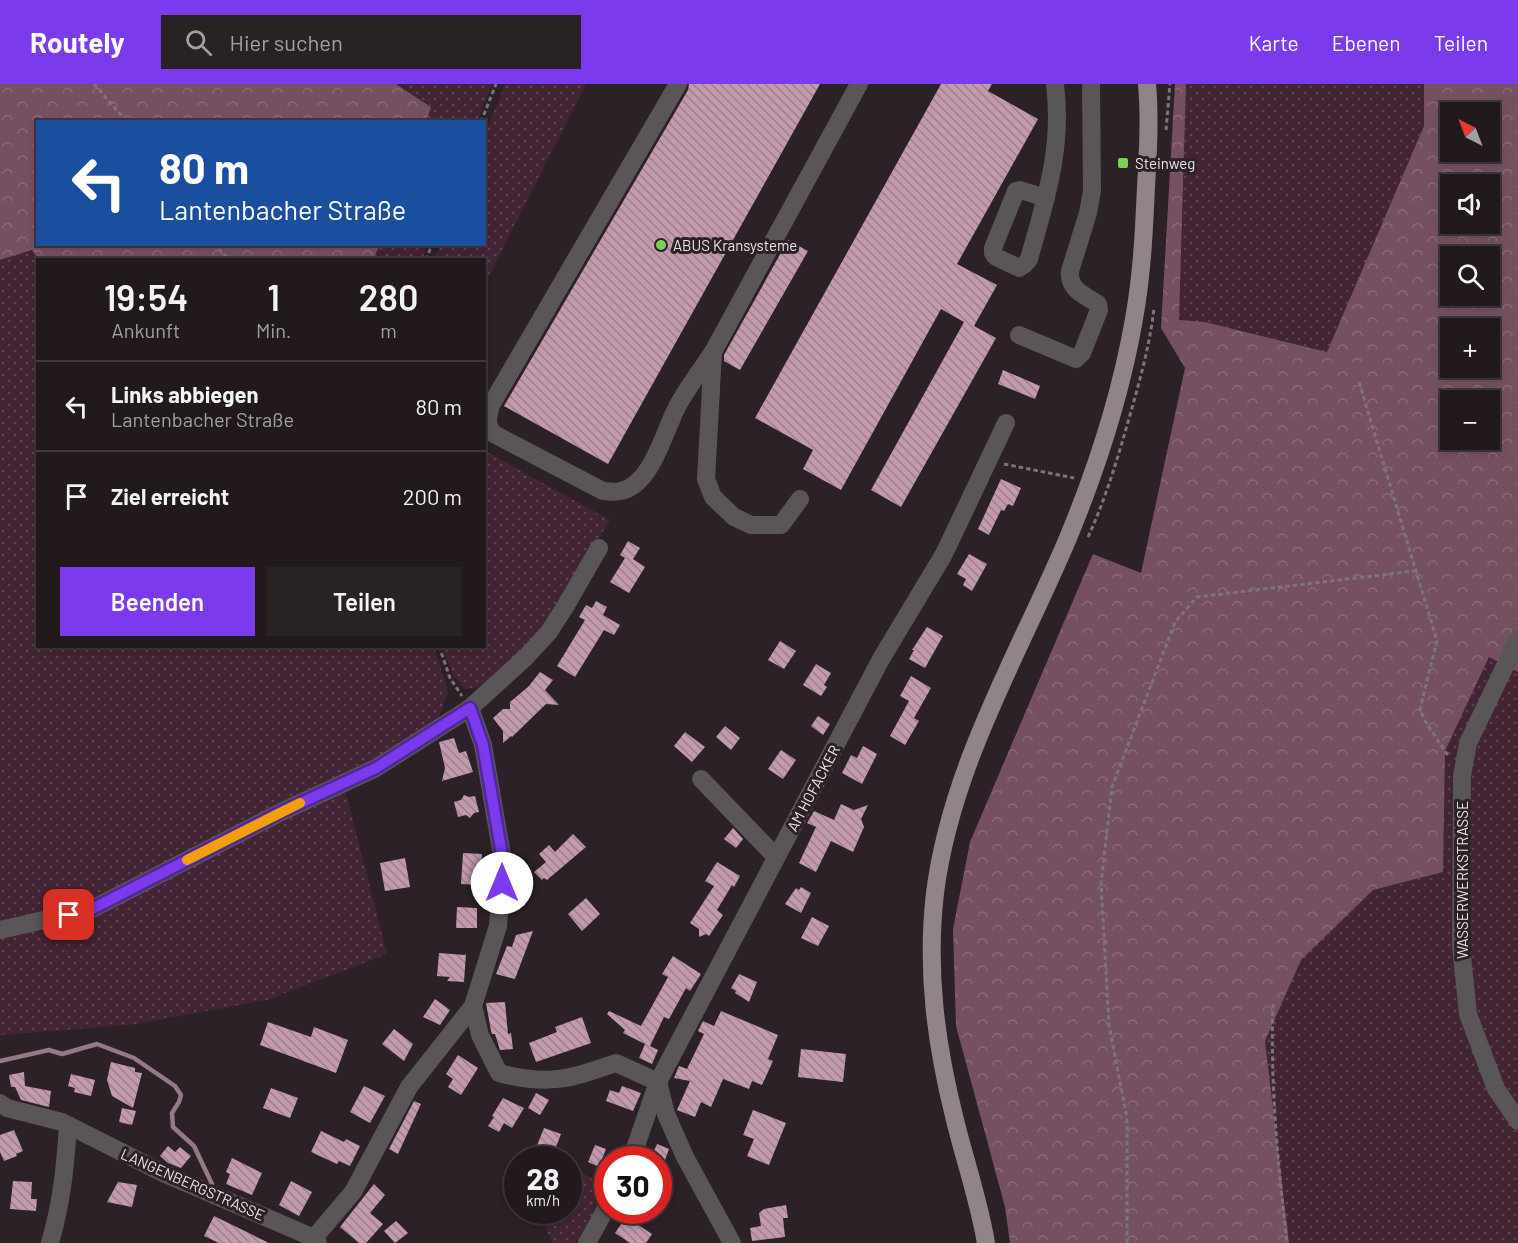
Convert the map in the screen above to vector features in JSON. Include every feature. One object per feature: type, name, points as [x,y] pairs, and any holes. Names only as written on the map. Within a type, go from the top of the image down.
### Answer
[{"type":"main road","points":[[986,1243],[983,1222],[955,1121],[937,1037],[932,974],[935,893],[949,825],[975,745],[1067,539],[1090,481],[1118,394],[1134,318],[1143,240],[1147,158],[1147,84]]},
{"type":"street","points":[[678,84],[491,405],[487,420],[488,427],[494,434],[603,490],[619,492],[628,489],[652,464],[677,407],[713,352],[858,84]]},
{"type":"street","points":[[1046,198],[1052,179],[1055,153],[1057,103],[1055,84]]},
{"type":"street","points":[[1019,335],[1076,359],[1082,354],[1099,310],[1098,304],[1072,287],[1069,280],[1088,213],[1092,190],[1091,84]]},
{"type":"street","points":[[713,352],[706,479],[713,497],[734,517],[750,525],[781,525],[800,499]]},
{"type":"street","name":"AM HOFACKER","points":[[636,1146],[658,1082],[714,980],[881,659],[944,554],[1006,423]]},
{"type":"street","points":[[0,930],[92,909],[279,813],[376,768],[470,708],[526,657],[549,632],[599,548]]},
{"type":"street","name":"WASSERWERKSTRASSE","points":[[1518,639],[1468,743],[1461,776],[1461,946],[1468,1014],[1496,1089],[1518,1121]]},
{"type":"street","points":[[316,1241],[353,1192],[409,1087],[473,1006],[498,926],[503,861],[483,745],[470,708]]},
{"type":"street","points":[[701,779],[776,857]]},
{"type":"street","points":[[473,1006],[480,1035],[499,1073],[526,1080],[559,1080],[616,1062],[658,1082],[666,1114],[680,1146],[732,1243]]},
{"type":"street","name":"LANGENBERGSTRASSE","points":[[0,1103],[68,1125],[163,1173],[316,1241]]},
{"type":"street","points":[[50,1243],[60,1206],[65,1174],[68,1125]]},
{"type":"street","points":[[587,1243],[597,1224]]},
{"type":"path","points":[[94,84],[125,120]]},
{"type":"path","points":[[482,120],[496,84]]},
{"type":"path","points":[[1166,138],[1170,84]]},
{"type":"path","points":[[215,246],[228,258]]},
{"type":"path","points":[[1086,540],[1100,510],[1125,434],[1152,327],[1154,304]]},
{"type":"path","points":[[1359,382],[1437,641],[1420,708],[1425,721],[1461,776]]},
{"type":"path","points":[[988,461],[1090,481]]},
{"type":"path","points":[[1127,1243],[1126,1118],[1109,1025],[1101,884],[1112,787],[1175,622],[1197,597],[1415,571]]},
{"type":"path","points":[[440,648],[450,678],[470,708]]},
{"type":"path","points":[[1273,1004],[1271,1056],[1274,1113],[1287,1243]]},
{"type":"shaded area","points":[[397,84],[492,84],[478,120],[426,120],[431,106]]},
{"type":"shaded area","points":[[505,84],[586,84],[486,282],[486,258],[434,258],[440,246],[486,246],[486,132]]},
{"type":"shaded area","points":[[1186,84],[1424,84],[1424,126],[1328,352],[1205,322],[1179,320]]},
{"type":"shaded area","points":[[379,246],[428,246],[422,258],[373,258]]},
{"type":"shaded area","points":[[32,250],[38,258],[36,258],[36,648],[434,648],[448,692],[437,721],[374,763],[92,902],[0,926],[0,260]]},
{"type":"shaded area","points":[[486,452],[610,520],[547,621],[522,655],[479,687],[465,689],[454,676],[441,648],[486,648]]},
{"type":"shaded area","points":[[1489,657],[1518,672],[1518,1243],[1289,1243],[1265,1041],[1301,960],[1373,890],[1443,872],[1445,751]]},
{"type":"shaded area","points":[[345,789],[387,954],[267,1000],[129,1025],[0,1035],[0,937],[93,914]]},
{"type":"shaded area","points":[[582,1173],[594,1180],[594,1213],[576,1243],[552,1243],[544,1224],[582,1224]]},
{"type":"green space","points":[[0,84],[396,84],[431,107],[427,120],[36,120],[36,246],[380,246],[374,258],[38,258],[32,250],[0,260]]},
{"type":"green space","points":[[1175,84],[1186,84],[1179,320],[1205,322],[1327,352],[1424,126],[1424,84],[1518,84],[1518,672],[1489,657],[1445,751],[1443,872],[1373,890],[1301,960],[1265,1041],[1289,1243],[1010,1243],[1005,1207],[956,1026],[953,929],[970,842],[1093,554],[1141,573],[1185,368],[1161,328]]},
{"type":"building","name":"ABUS Kransysteme","points":[[689,84],[820,84],[608,464],[504,406],[688,90]]},
{"type":"building","points":[[941,84],[992,84],[988,91],[1038,119],[957,264],[997,285],[974,326],[996,338],[901,507],[871,490],[964,322],[941,309],[841,490],[803,469],[813,450],[755,418]]},
{"type":"building","points":[[788,240],[808,251],[740,370],[724,361],[724,355]]},
{"type":"building","points":[[1003,370],[1040,386],[1035,399],[998,384]]},
{"type":"building","points":[[1001,479],[1021,488],[1013,506],[1008,504],[1004,511],[1001,510],[989,535],[978,529]]},
{"type":"building","points":[[628,541],[640,548],[633,559],[645,567],[629,593],[610,582],[625,558],[620,555]]},
{"type":"building","points":[[969,554],[987,564],[972,591],[963,585],[966,579],[957,574]]},
{"type":"building","points":[[596,601],[607,607],[603,615],[620,625],[614,635],[604,630],[575,677],[557,666],[585,620],[579,617],[586,605],[592,608]]},
{"type":"building","points":[[927,627],[943,636],[925,668],[909,659]]},
{"type":"building","points":[[780,641],[796,651],[784,669],[768,660]]},
{"type":"building","points":[[816,664],[831,673],[824,685],[827,687],[821,696],[803,685]]},
{"type":"building","points":[[540,672],[553,680],[545,690],[559,705],[546,704],[503,743],[503,731],[493,718],[503,709],[510,709],[510,702],[528,687]]},
{"type":"building","points":[[911,676],[931,688],[914,718],[919,721],[905,745],[890,736],[909,701],[900,696]]},
{"type":"building","points":[[818,716],[830,724],[823,735],[811,726]]},
{"type":"building","points":[[725,726],[740,738],[731,750],[716,737]]},
{"type":"building","points":[[685,732],[705,747],[692,762],[674,746]]},
{"type":"building","points":[[454,738],[459,753],[466,751],[473,772],[442,781],[445,768],[439,742]]},
{"type":"building","points":[[863,746],[877,754],[862,784],[842,773],[851,755],[857,758]]},
{"type":"building","points":[[781,750],[796,760],[783,779],[768,769]]},
{"type":"building","points":[[464,795],[475,796],[479,812],[474,813],[470,818],[466,815],[458,817],[454,802],[461,800]]},
{"type":"building","points":[[841,804],[854,810],[868,805],[861,819],[864,827],[853,852],[831,841],[816,872],[799,863],[816,827],[807,823],[814,811],[834,820]]},
{"type":"building","points":[[733,828],[743,839],[736,848],[724,839]]},
{"type":"building","points":[[573,834],[586,847],[547,880],[544,878],[542,880],[534,872],[546,862],[539,854],[549,845],[555,852]]},
{"type":"building","points":[[463,853],[482,854],[480,885],[461,884]]},
{"type":"building","points":[[405,858],[410,887],[385,891],[380,863]]},
{"type":"building","points":[[717,862],[740,876],[717,910],[723,915],[709,936],[706,934],[699,937],[699,929],[690,923],[714,886],[705,881]]},
{"type":"building","points":[[801,887],[811,893],[801,913],[785,904],[796,888],[799,890]]},
{"type":"building","points":[[586,898],[600,914],[582,931],[568,914]]},
{"type":"building","points":[[457,907],[477,908],[477,928],[456,928]]},
{"type":"building","points":[[812,917],[829,926],[818,946],[801,938]]},
{"type":"building","points":[[533,931],[515,979],[496,974],[507,946],[512,947],[516,935]]},
{"type":"building","points":[[439,953],[465,955],[466,953],[464,982],[447,981],[450,977],[437,976]]},
{"type":"building","points":[[673,956],[701,974],[690,991],[686,988],[669,1019],[664,1017],[650,1046],[658,1050],[652,1064],[639,1058],[645,1044],[623,1033],[625,1030],[607,1014],[609,1011],[641,1026],[668,977],[662,974]]},
{"type":"building","points":[[739,974],[757,982],[749,1002],[731,988]]},
{"type":"building","points":[[435,999],[450,1010],[440,1025],[423,1017]]},
{"type":"building","points":[[505,1002],[508,1034],[511,1033],[513,1049],[500,1050],[495,1034],[491,1031],[486,1003]]},
{"type":"building","points":[[721,1011],[778,1035],[768,1059],[773,1061],[762,1085],[752,1081],[749,1089],[723,1079],[711,1107],[701,1102],[695,1117],[677,1110],[690,1081],[674,1078],[679,1066],[687,1069],[704,1034],[698,1031],[703,1021],[714,1026]]},
{"type":"building","points":[[582,1017],[591,1043],[536,1062],[529,1043],[557,1032],[555,1027]]},
{"type":"building","points":[[268,1022],[311,1037],[314,1027],[348,1040],[336,1073],[260,1045]]},
{"type":"building","points":[[394,1029],[413,1044],[404,1061],[382,1044]]},
{"type":"building","points":[[801,1049],[846,1054],[843,1082],[798,1077]]},
{"type":"building","points":[[458,1055],[478,1068],[461,1095],[448,1087],[453,1079],[446,1074]]},
{"type":"building","points":[[111,1062],[135,1068],[135,1072],[142,1073],[133,1108],[112,1096],[107,1080]]},
{"type":"building","points":[[24,1072],[25,1086],[51,1091],[49,1107],[21,1100],[15,1087],[11,1087],[9,1075]]},
{"type":"building","points":[[71,1074],[95,1080],[91,1096],[74,1092],[75,1088],[68,1086]]},
{"type":"building","points":[[364,1086],[385,1096],[370,1123],[350,1112]]},
{"type":"building","points":[[622,1086],[641,1093],[633,1111],[606,1101],[610,1090],[619,1093]]},
{"type":"building","points":[[271,1088],[298,1098],[290,1118],[263,1108]]},
{"type":"building","points":[[536,1093],[549,1100],[540,1115],[528,1108]]},
{"type":"building","points":[[503,1098],[524,1108],[512,1128],[504,1123],[499,1132],[488,1126]]},
{"type":"building","points":[[414,1101],[421,1104],[398,1154],[389,1149]]},
{"type":"building","points":[[122,1108],[136,1111],[132,1125],[119,1122]]},
{"type":"building","points":[[753,1110],[786,1123],[769,1165],[747,1156],[754,1139],[743,1135]]},
{"type":"building","points":[[544,1128],[561,1134],[556,1146],[537,1146]]},
{"type":"building","points":[[14,1130],[23,1151],[4,1161],[0,1152],[0,1135]]},
{"type":"building","points":[[321,1131],[344,1142],[346,1139],[360,1146],[350,1166],[339,1161],[337,1164],[311,1152]]},
{"type":"building","points":[[168,1146],[175,1152],[180,1147],[191,1156],[181,1168],[168,1163],[160,1156]]},
{"type":"building","points":[[594,1147],[594,1165],[588,1162]]},
{"type":"building","points":[[232,1158],[262,1173],[252,1195],[226,1184],[230,1174],[226,1172]]},
{"type":"building","points":[[13,1181],[32,1182],[31,1199],[37,1199],[36,1211],[10,1209]]},
{"type":"building","points":[[291,1181],[312,1192],[299,1216],[279,1205]]},
{"type":"building","points":[[118,1182],[137,1185],[132,1207],[107,1202]]},
{"type":"building","points":[[374,1184],[385,1195],[370,1213],[383,1224],[366,1243],[359,1243],[340,1227]]},
{"type":"building","points":[[786,1205],[788,1218],[783,1218],[785,1237],[752,1241],[750,1228],[761,1226],[759,1213],[764,1209]]},
{"type":"building","points":[[214,1216],[269,1243],[219,1243],[204,1236]]},
{"type":"building","points":[[396,1221],[408,1233],[395,1243],[384,1231]]},
{"type":"building","points":[[621,1224],[637,1224],[652,1234],[646,1243],[630,1243],[615,1233]]},
{"type":"waterway","points":[[0,1061],[49,1050],[62,1054],[97,1044],[134,1058],[175,1086],[181,1095],[172,1113],[173,1127],[194,1146],[212,1184]]},
{"type":"slow traffic","points":[[187,860],[300,803]]},
{"type":"place","name":"Steinweg","points":[[1123,163]]},
{"type":"place","name":"ABUS Kransysteme","points":[[661,245]]},
{"type":"route","points":[[69,915],[92,909],[279,813],[376,768],[470,708],[483,745],[503,861],[502,883]]}]
